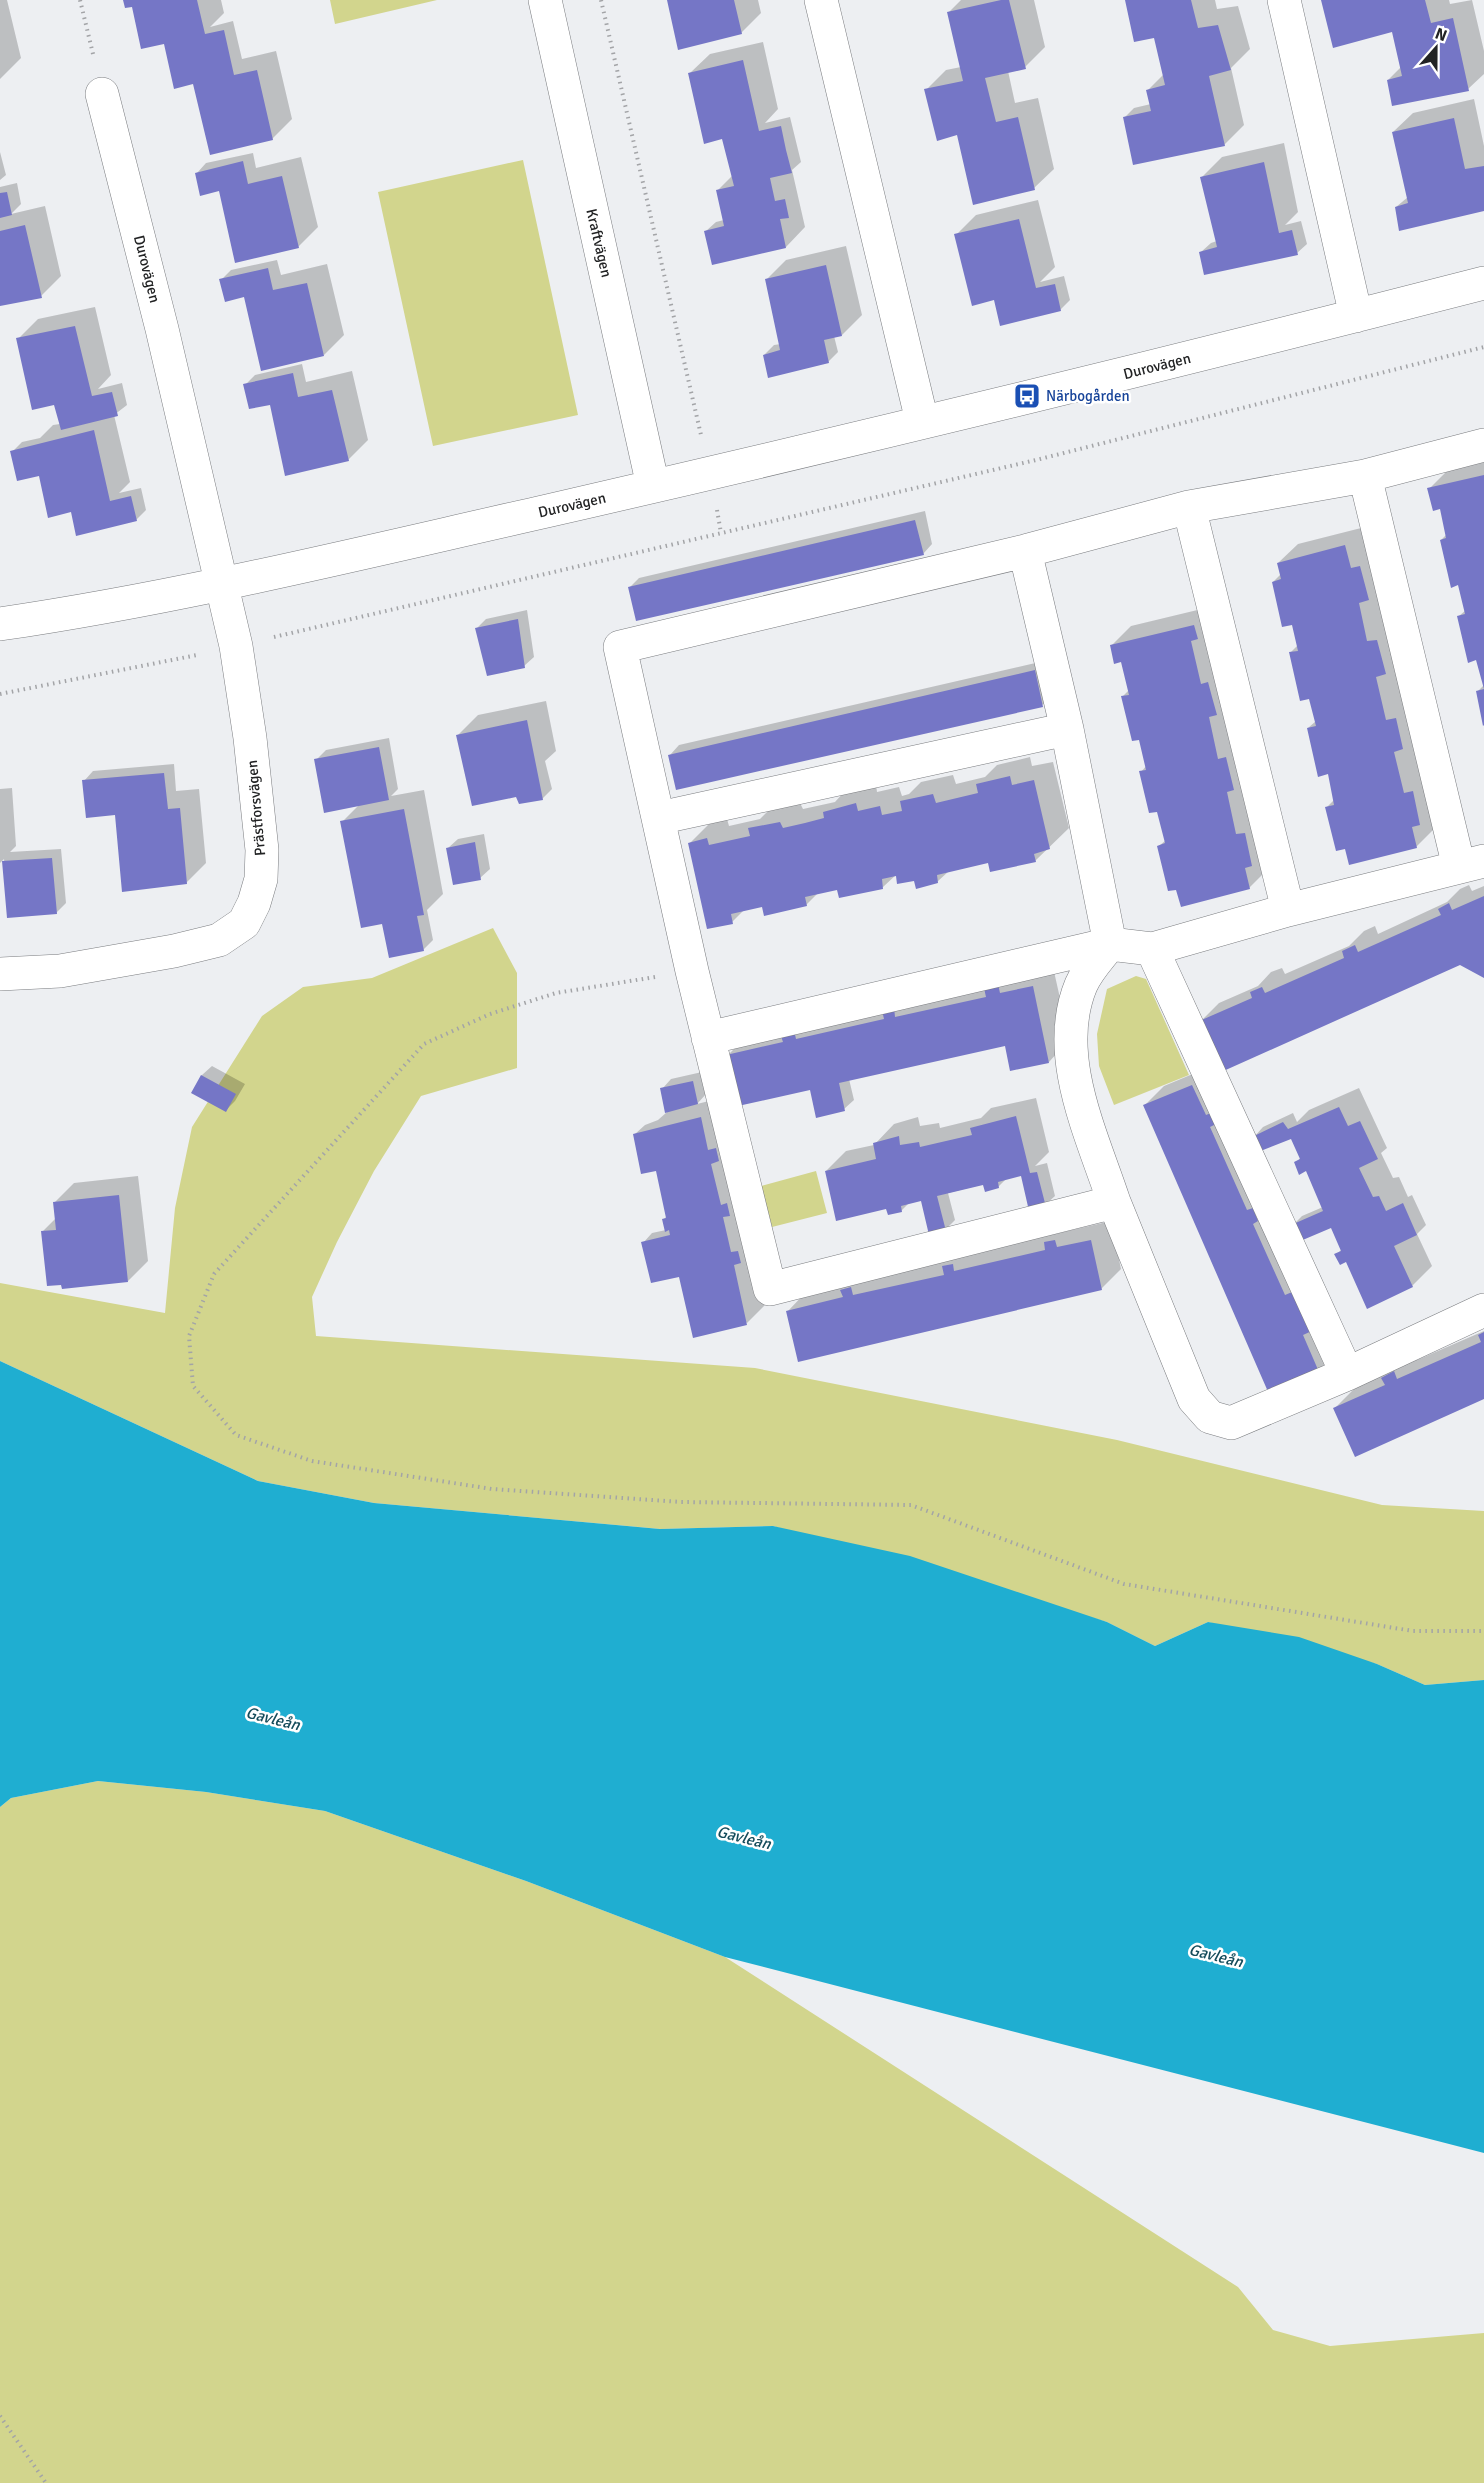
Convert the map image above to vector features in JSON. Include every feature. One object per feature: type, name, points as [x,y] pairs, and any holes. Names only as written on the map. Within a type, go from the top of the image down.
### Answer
[{"type":"street","name":"Kraftvägen","points":[[545,0],[653,486]]},
{"type":"street","points":[[821,0],[922,421]]},
{"type":"street","points":[[1284,0],[1356,316]]},
{"type":"street","name":"Durovägen","points":[[102,94],[162,329],[221,584]]},
{"type":"street","name":"Durovägen","points":[[0,624],[83,612],[221,584],[709,474],[922,421],[1153,368],[1484,283]]},
{"type":"street","points":[[1114,1202],[770,1288],[692,971],[620,647],[1024,551],[1189,507],[1365,476],[1484,445]]},
{"type":"street","points":[[708,1038],[1110,944],[1152,949],[1288,910],[1472,864],[1365,476]]},
{"type":"street","points":[[1189,507],[1288,910]]},
{"type":"street","points":[[1024,551],[1067,729],[1110,944],[1091,968],[1081,986],[1071,1023],[1071,1060],[1084,1110],[1114,1202],[1194,1399],[1210,1417],[1231,1423],[1347,1374],[1484,1310]]},
{"type":"street","name":"Prästforsvägen","points":[[0,974],[60,971],[174,951],[219,940],[244,923],[254,903],[261,879],[262,850],[250,738],[236,646],[221,584]]},
{"type":"street","points":[[659,818],[1067,729]]},
{"type":"street","points":[[1152,949],[1347,1374]]},
{"type":"path","points":[[80,0],[102,94]]},
{"type":"path","points":[[601,0],[722,533]]},
{"type":"path","points":[[0,694],[128,670],[236,646],[1036,460],[1484,347]]},
{"type":"path","points":[[692,971],[556,993],[490,1014],[424,1044],[214,1274],[189,1335],[193,1386],[236,1435],[312,1461],[492,1489],[681,1502],[911,1505],[1124,1584],[1413,1631],[1484,1631]]},
{"type":"path","points":[[0,2416],[46,2483]]},
{"type":"green space","points":[[330,0],[437,0],[335,24]]},
{"type":"green space","points":[[523,160],[578,415],[433,446],[378,192]]},
{"type":"green space","points":[[493,928],[517,973],[517,1068],[421,1096],[374,1171],[337,1242],[312,1297],[316,1336],[755,1368],[1117,1440],[1382,1505],[1484,1511],[1484,1680],[1425,1685],[1377,1664],[1208,1622],[1155,1646],[1107,1622],[773,1526],[660,1529],[374,1503],[258,1481],[0,1361],[0,1283],[165,1313],[175,1208],[192,1127],[262,1016],[303,987],[372,978]]},
{"type":"green space","points":[[1136,976],[1146,979],[1189,1075],[1114,1105],[1099,1066],[1097,1034],[1107,989]]},
{"type":"green space","points":[[816,1171],[827,1213],[772,1227],[761,1186]]},
{"type":"green space","points":[[98,1781],[206,1792],[325,1811],[526,1881],[725,1957],[1238,2287],[1273,2330],[1330,2346],[1484,2333],[1484,2483],[0,2483],[0,1807],[11,1798]]},
{"type":"water","name":"Gavleån","points":[[0,1361],[258,1481],[374,1503],[660,1529],[773,1526],[910,1556],[1107,1622],[1155,1646],[1208,1622],[1299,1637],[1377,1664],[1425,1685],[1484,1680],[1484,2153],[725,1957],[526,1881],[325,1811],[206,1792],[98,1781],[11,1798],[0,1807]]},
{"type":"building","points":[[123,0],[197,0],[205,34],[224,30],[234,75],[257,70],[273,140],[210,155],[193,84],[174,89],[164,44],[141,49],[132,7],[125,8]]},
{"type":"building","points":[[667,0],[734,0],[742,34],[678,50]]},
{"type":"building","points":[[1009,0],[1026,69],[985,78],[996,122],[1018,117],[1035,190],[973,205],[957,135],[937,141],[924,89],[963,81],[947,12]]},
{"type":"building","points":[[1125,0],[1191,0],[1198,28],[1218,25],[1231,70],[1209,76],[1225,146],[1133,165],[1123,117],[1151,111],[1146,90],[1165,85],[1154,38],[1134,42]]},
{"type":"building","points":[[1321,0],[1425,0],[1431,23],[1453,18],[1469,91],[1392,106],[1387,80],[1402,76],[1392,32],[1333,48]]},
{"type":"building","points":[[743,60],[759,131],[781,126],[792,173],[770,178],[775,201],[785,199],[789,218],[780,219],[786,248],[712,265],[704,231],[724,226],[716,190],[734,186],[722,139],[704,144],[688,73]]},
{"type":"building","points":[[1454,118],[1465,169],[1484,166],[1484,211],[1399,231],[1395,207],[1408,203],[1392,132]]},
{"type":"building","points":[[243,161],[248,184],[282,176],[299,248],[235,263],[219,191],[200,196],[195,173]]},
{"type":"building","points":[[1264,162],[1279,233],[1292,230],[1298,255],[1204,275],[1199,252],[1217,247],[1200,177]]},
{"type":"building","points":[[7,192],[12,215],[0,218],[0,193]]},
{"type":"building","points":[[1019,219],[1036,288],[1055,284],[1061,311],[1000,326],[994,300],[972,306],[954,234]]},
{"type":"building","points":[[25,225],[42,298],[0,306],[0,231]]},
{"type":"building","points":[[826,265],[842,336],[824,340],[829,363],[768,378],[763,355],[780,350],[765,279]]},
{"type":"building","points":[[268,268],[273,290],[307,283],[324,356],[261,371],[244,297],[225,302],[219,279]]},
{"type":"building","points":[[75,326],[92,396],[112,392],[118,416],[61,430],[54,405],[32,410],[16,338]]},
{"type":"building","points":[[293,373],[298,397],[332,390],[349,461],[285,476],[270,405],[249,409],[243,384]]},
{"type":"building","points":[[94,430],[110,501],[131,496],[137,521],[76,536],[71,512],[48,518],[39,476],[17,481],[10,451]]},
{"type":"building","points":[[1484,475],[1484,689],[1476,660],[1468,663],[1457,616],[1465,614],[1458,585],[1451,588],[1440,540],[1446,538],[1440,509],[1433,511],[1427,488]]},
{"type":"building","points":[[915,520],[924,555],[636,621],[628,587]]},
{"type":"building","points":[[1345,545],[1351,568],[1360,566],[1369,600],[1359,603],[1367,641],[1377,640],[1386,674],[1376,677],[1386,720],[1396,718],[1403,749],[1394,752],[1404,793],[1413,791],[1420,825],[1412,827],[1417,848],[1349,865],[1345,849],[1336,851],[1325,807],[1334,805],[1328,774],[1318,777],[1307,728],[1316,726],[1309,699],[1300,701],[1289,652],[1298,651],[1292,625],[1282,627],[1272,582],[1281,579],[1277,563]]},
{"type":"building","points":[[518,619],[525,668],[487,676],[475,628]]},
{"type":"building","points":[[1194,625],[1198,639],[1191,641],[1201,684],[1208,682],[1217,715],[1209,717],[1218,759],[1226,757],[1234,790],[1227,792],[1236,834],[1245,833],[1252,866],[1245,868],[1250,889],[1181,907],[1176,890],[1168,891],[1157,846],[1165,843],[1157,812],[1149,813],[1139,771],[1146,770],[1139,740],[1132,741],[1121,696],[1129,695],[1121,662],[1114,664],[1110,645]]},
{"type":"building","points":[[1035,670],[1043,707],[676,790],[668,755]]},
{"type":"building","points":[[1484,689],[1484,725],[1483,726],[1476,691]]},
{"type":"building","points":[[527,720],[543,800],[519,804],[516,797],[472,806],[456,735]]},
{"type":"building","points":[[379,747],[389,800],[324,813],[314,759]]},
{"type":"building","points":[[164,773],[168,809],[180,808],[187,884],[122,892],[115,815],[86,818],[82,780]]},
{"type":"building","points":[[1010,776],[1012,785],[1034,780],[1050,849],[1034,854],[1036,862],[990,872],[988,863],[937,875],[938,883],[916,889],[914,881],[897,884],[896,876],[882,879],[883,889],[839,898],[837,890],[805,897],[807,906],[764,916],[762,907],[731,914],[733,924],[707,929],[688,843],[707,838],[709,845],[750,836],[748,828],[780,822],[783,828],[805,823],[824,818],[823,812],[856,803],[858,811],[880,806],[882,815],[902,811],[900,801],[933,794],[936,803],[978,793],[976,784]]},
{"type":"building","points":[[404,809],[424,915],[417,916],[424,951],[389,958],[382,924],[361,928],[340,821]]},
{"type":"building","points":[[475,842],[481,880],[453,885],[446,848]]},
{"type":"building","points":[[52,858],[57,914],[7,918],[2,861]]},
{"type":"building","points":[[1484,896],[1484,978],[1460,965],[1219,1073],[1197,1022],[1252,998],[1250,992],[1262,987],[1265,993],[1344,958],[1342,951],[1355,945],[1358,952],[1441,915],[1438,909],[1449,903],[1452,910]]},
{"type":"building","points":[[998,984],[1000,993],[1033,986],[1049,1063],[1010,1071],[1005,1046],[839,1083],[845,1111],[816,1118],[810,1090],[738,1106],[726,1055],[783,1042],[780,1033],[794,1030],[796,1039],[884,1019],[882,1010],[894,1007],[895,1017],[986,997],[984,988]]},
{"type":"building","points":[[201,1075],[236,1094],[226,1112],[191,1093]]},
{"type":"building","points":[[693,1081],[698,1104],[665,1113],[660,1088]]},
{"type":"building","points":[[1192,1085],[1206,1115],[1211,1113],[1216,1124],[1210,1127],[1247,1210],[1253,1208],[1258,1221],[1253,1224],[1285,1295],[1297,1290],[1314,1330],[1303,1335],[1319,1372],[1269,1394],[1143,1105]]},
{"type":"building","points":[[1339,1107],[1348,1126],[1360,1121],[1378,1159],[1359,1168],[1373,1197],[1379,1196],[1386,1211],[1403,1203],[1417,1235],[1394,1246],[1413,1287],[1367,1309],[1346,1262],[1340,1265],[1334,1254],[1341,1251],[1331,1228],[1298,1242],[1291,1225],[1323,1211],[1306,1171],[1299,1175],[1294,1162],[1300,1159],[1291,1139],[1258,1152],[1252,1137],[1283,1122],[1288,1129]]},
{"type":"building","points":[[1016,1116],[1030,1173],[1037,1172],[1046,1207],[1029,1211],[1021,1176],[998,1182],[999,1188],[985,1192],[983,1185],[937,1196],[946,1231],[929,1235],[921,1201],[901,1206],[902,1212],[888,1215],[886,1209],[836,1221],[825,1171],[876,1159],[873,1143],[899,1136],[900,1145],[919,1142],[920,1147],[972,1135],[970,1128]]},
{"type":"building","points":[[701,1117],[708,1150],[716,1148],[719,1161],[711,1164],[721,1205],[727,1203],[730,1216],[723,1217],[731,1252],[738,1251],[741,1263],[734,1265],[747,1325],[693,1338],[679,1277],[651,1283],[641,1242],[670,1235],[669,1230],[665,1232],[662,1219],[666,1218],[656,1171],[641,1174],[633,1134]]},
{"type":"building","points":[[119,1195],[128,1282],[62,1289],[61,1285],[47,1286],[41,1231],[56,1230],[53,1202]]},
{"type":"building","points":[[1055,1240],[1057,1247],[1091,1240],[1102,1290],[798,1362],[786,1311],[843,1297],[840,1290],[851,1287],[853,1295],[944,1275],[942,1266],[953,1264],[954,1271],[1045,1250],[1044,1242]]},
{"type":"building","points":[[1484,1332],[1484,1399],[1355,1457],[1333,1408],[1385,1385],[1381,1378],[1394,1371],[1397,1379],[1481,1342],[1478,1335]]},
{"type":"place","name":"Närbogården","points":[[1027,396]]}]
